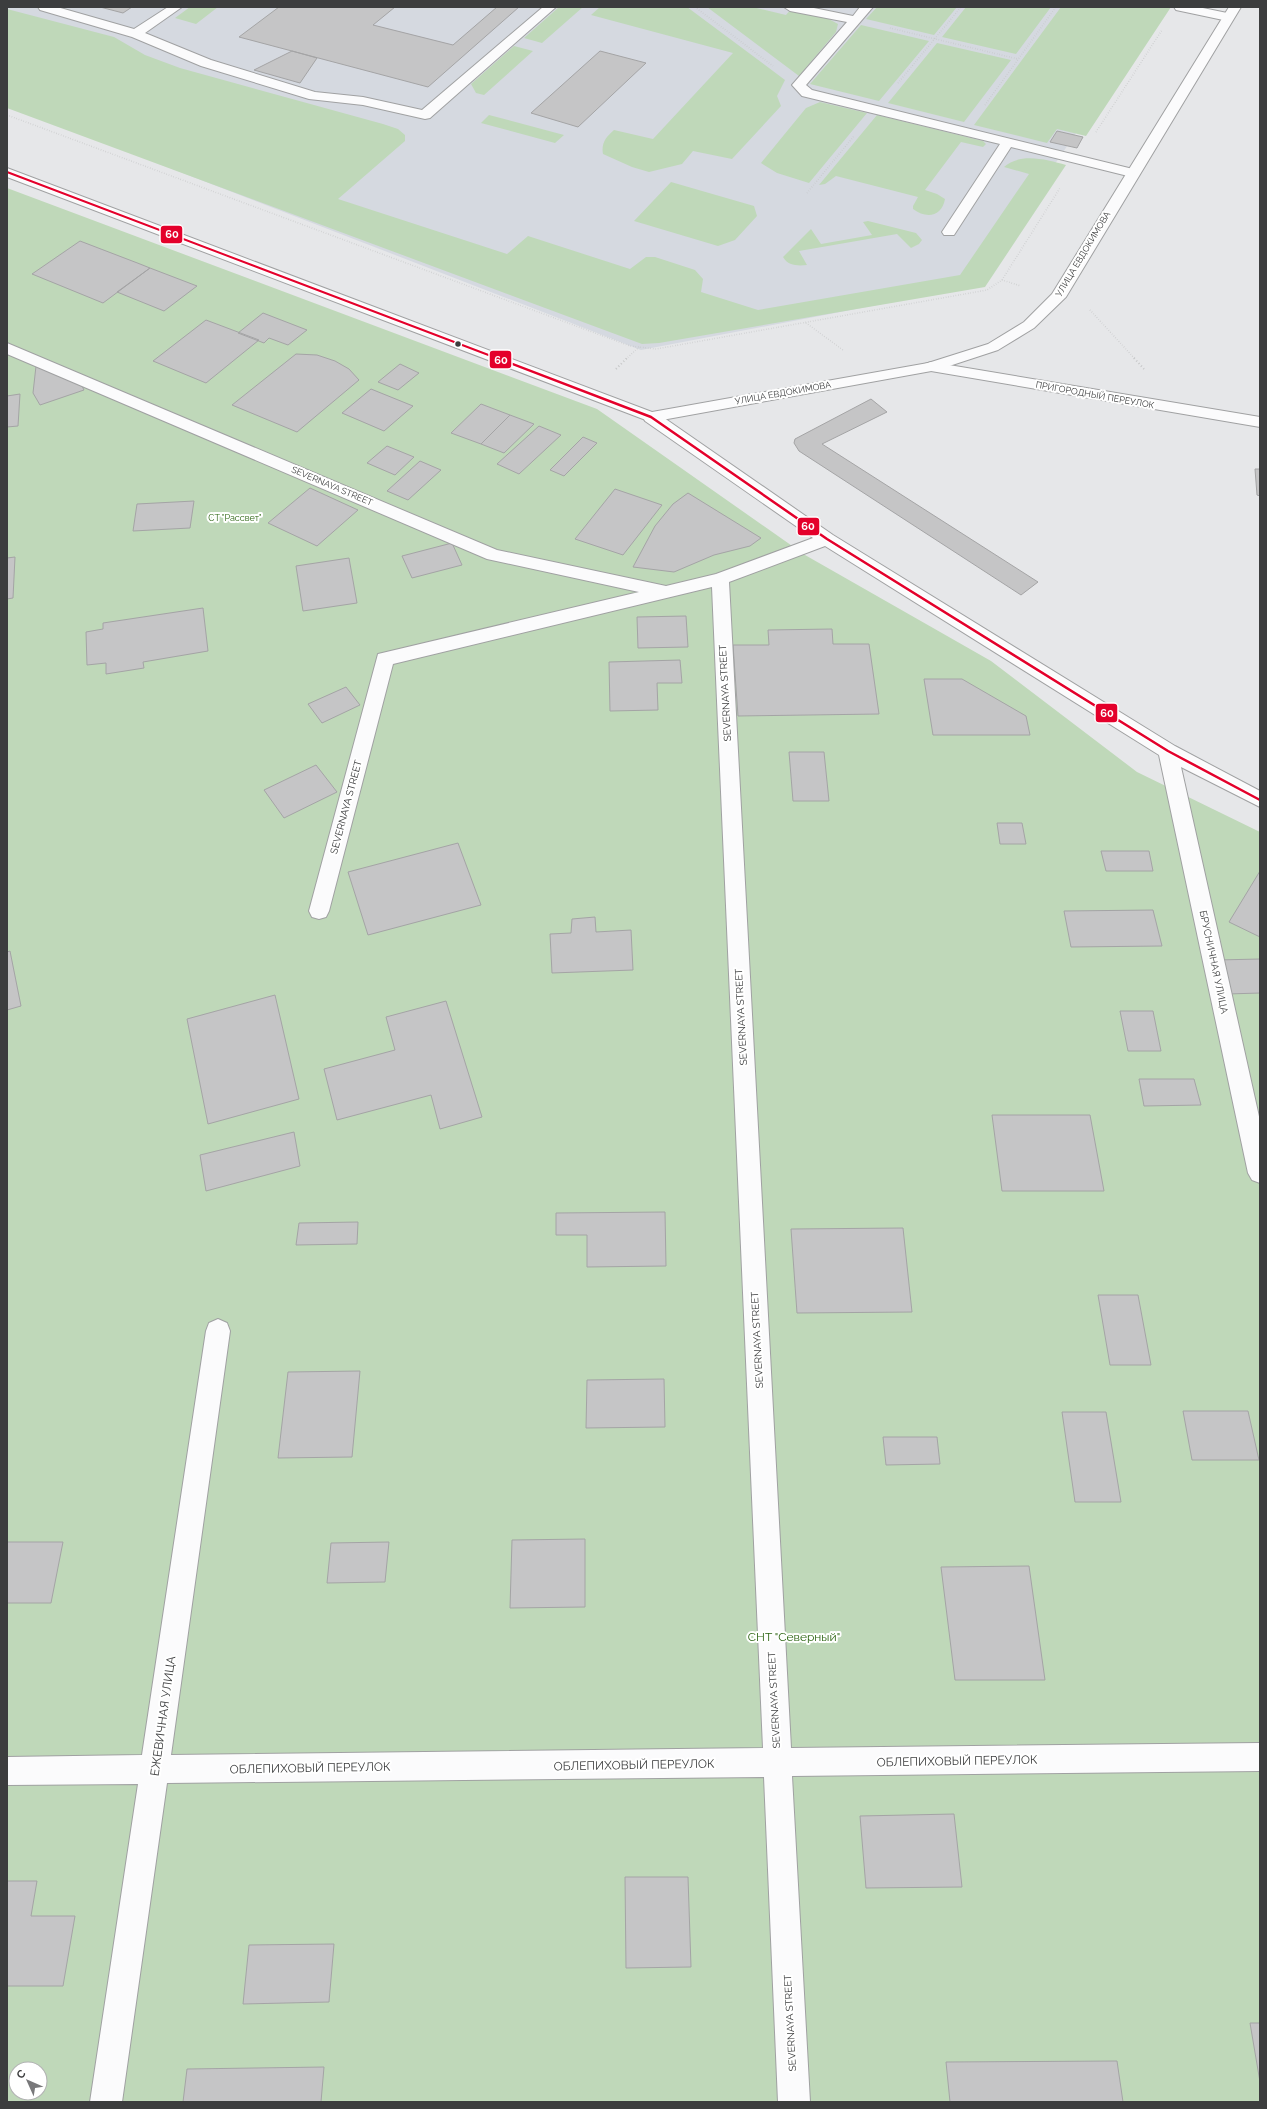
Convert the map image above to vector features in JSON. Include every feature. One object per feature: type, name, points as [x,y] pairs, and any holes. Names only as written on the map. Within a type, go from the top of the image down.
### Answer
[{"type":"street","points":[[44,7],[136,34],[206,63],[314,96],[362,101],[425,115],[550,7]]},
{"type":"street","points":[[136,34],[176,7]]},
{"type":"street","points":[[790,7],[856,20]]},
{"type":"street","points":[[867,7],[799,85],[807,93],[1132,173]]},
{"type":"street","points":[[1180,7],[1231,12]]},
{"type":"street","name":"УЛИЦА ЕВДОКИМОВА","points":[[651,417],[931,367],[993,347],[1029,325],[1058,297],[1231,12]]},
{"type":"street","points":[[949,232],[1008,142]]},
{"type":"street","points":[[7,172],[651,417],[827,539],[1168,751],[1260,800]]},
{"type":"street","name":"SEVERNAYA STREET","points":[[7,348],[493,555],[667,592]]},
{"type":"street","name":"ПРИГОРОДНЫЙ ПЕРЕУЛОК","points":[[931,367],[1260,422]]},
{"type":"street","name":"SEVERNAYA STREET","points":[[319,911],[385,659],[720,578],[827,539]]},
{"type":"street","name":"SEVERNAYA STREET","points":[[720,578],[794,2102]]},
{"type":"street","name":"БРУСНИЧНАЯ УЛИЦА","points":[[1168,751],[1260,1173]]},
{"type":"street","name":"ЕЖЕВИЧНАЯ УЛИЦА","points":[[106,2102],[218,1331]]},
{"type":"street","name":"ОБЛЕПИХОВЫЙ ПЕРЕУЛОК","points":[[7,1770],[155,1770],[1260,1757]]},
{"type":"path","points":[[695,7],[791,79],[802,82]]},
{"type":"path","points":[[966,131],[1056,7]]},
{"type":"path","points":[[856,20],[1018,59]]},
{"type":"path","points":[[7,115],[630,346],[656,349],[987,290],[1002,280],[1165,27]]},
{"type":"path","points":[[1002,280],[1058,297],[1091,310],[1181,409]]},
{"type":"shaded area","points":[[7,7],[1162,7],[971,287],[641,350],[7,105]]},
{"type":"green space","points":[[190,7],[218,7],[196,24],[175,18]]},
{"type":"green space","points":[[559,7],[583,7],[542,43],[524,38]]},
{"type":"green space","points":[[600,7],[687,7],[785,80],[777,96],[781,106],[732,159],[693,151],[682,164],[649,172],[632,167],[603,154],[605,140],[614,130],[653,139],[733,53],[591,15]]},
{"type":"green space","points":[[707,7],[752,7],[786,15],[791,9],[825,17],[838,24],[836,32],[799,76]]},
{"type":"green space","points":[[877,7],[957,7],[934,35],[866,19]]},
{"type":"green space","points":[[966,7],[1051,7],[1016,54],[942,37]]},
{"type":"green space","points":[[1061,7],[1171,7],[1086,136],[1057,129],[1047,143],[974,125]]},
{"type":"green space","points":[[7,9],[114,37],[145,55],[180,68],[383,124],[398,129],[405,135],[405,141],[338,199],[507,254],[528,236],[630,269],[646,257],[655,257],[695,270],[703,279],[701,292],[758,310],[960,275],[1029,174],[1004,167],[1011,162],[1026,158],[1043,159],[1066,165],[985,287],[659,343],[642,344],[7,108]]},
{"type":"green space","points":[[861,25],[929,41],[879,101],[810,84]]},
{"type":"green space","points":[[937,43],[1011,60],[964,122],[888,103]]},
{"type":"green space","points":[[514,46],[533,51],[484,95],[476,93],[471,84]]},
{"type":"green space","points":[[820,102],[867,113],[809,183],[777,173],[761,163],[806,108]]},
{"type":"green space","points":[[489,115],[564,135],[555,143],[481,123]]},
{"type":"green space","points":[[877,115],[983,141],[986,144],[983,147],[961,142],[925,190],[937,194],[945,199],[941,210],[937,213],[928,215],[913,209],[918,197],[836,176],[825,184],[819,185]]},
{"type":"green space","points":[[671,182],[754,206],[757,216],[735,240],[718,246],[634,221]]},
{"type":"green space","name":"СНТ \"Северный\"","points":[[7,188],[597,409],[805,555],[991,661],[1137,772],[1260,832],[1260,2102],[7,2102]]},
{"type":"green space","points":[[868,221],[916,233],[922,240],[919,244],[911,248],[897,234],[799,251],[807,265],[790,264],[783,257],[811,229],[821,244],[872,235],[863,222]]},
{"type":"building","points":[[100,7],[132,7],[123,13]]},
{"type":"building","points":[[279,7],[395,7],[373,25],[453,45],[497,7],[519,7],[428,87],[239,37]]},
{"type":"building","points":[[292,51],[317,58],[300,83],[254,70]]},
{"type":"building","points":[[600,51],[646,63],[578,127],[531,113]]},
{"type":"building","points":[[1057,131],[1083,137],[1077,148],[1050,142]]},
{"type":"building","points":[[80,241],[150,268],[103,303],[32,274]]},
{"type":"building","points":[[150,268],[197,286],[164,311],[117,292]]},
{"type":"building","points":[[263,313],[307,330],[288,345],[269,338],[264,343],[238,333]]},
{"type":"building","points":[[206,320],[259,340],[206,383],[153,361]]},
{"type":"building","points":[[296,354],[317,355],[335,361],[349,369],[359,380],[297,432],[232,405]]},
{"type":"building","points":[[400,364],[419,373],[398,390],[378,382]]},
{"type":"building","points":[[36,366],[78,378],[84,390],[40,405],[33,393]]},
{"type":"building","points":[[371,389],[413,406],[384,431],[342,413]]},
{"type":"building","points":[[20,394],[18,426],[7,427],[7,396]]},
{"type":"building","points":[[871,399],[887,412],[822,444],[1038,582],[1021,595],[799,451],[794,443],[795,439]]},
{"type":"building","points":[[481,404],[510,415],[481,444],[451,433]]},
{"type":"building","points":[[510,415],[534,424],[504,453],[481,444]]},
{"type":"building","points":[[539,426],[561,435],[519,474],[497,464]]},
{"type":"building","points":[[583,437],[597,443],[564,476],[550,470]]},
{"type":"building","points":[[387,446],[414,457],[395,475],[367,463]]},
{"type":"building","points":[[420,461],[441,470],[408,500],[387,491]]},
{"type":"building","points":[[1255,469],[1260,469],[1260,496],[1257,495]]},
{"type":"building","points":[[310,488],[358,510],[317,546],[268,523]]},
{"type":"building","points":[[615,489],[662,505],[623,555],[575,539]]},
{"type":"building","points":[[688,493],[761,538],[750,546],[714,555],[674,572],[633,567],[655,526],[673,504]]},
{"type":"building","points":[[194,501],[190,528],[133,531],[137,504]]},
{"type":"building","points":[[452,543],[462,565],[412,578],[402,556]]},
{"type":"building","points":[[15,557],[13,598],[7,599],[7,558]]},
{"type":"building","points":[[349,558],[357,603],[303,611],[296,566]]},
{"type":"building","points":[[203,608],[208,651],[143,662],[144,668],[106,674],[106,663],[87,665],[86,632],[103,629],[103,623]]},
{"type":"building","points":[[686,616],[688,647],[638,648],[637,617]]},
{"type":"building","points":[[832,629],[833,644],[869,644],[879,714],[738,716],[733,645],[769,645],[768,630]]},
{"type":"building","points":[[680,660],[682,683],[657,683],[658,710],[610,711],[609,662]]},
{"type":"building","points":[[924,679],[962,679],[1026,716],[1030,735],[933,735]]},
{"type":"building","points":[[346,687],[360,705],[322,723],[308,704]]},
{"type":"building","points":[[789,752],[824,752],[829,801],[793,801]]},
{"type":"building","points":[[316,765],[337,792],[284,818],[264,790]]},
{"type":"building","points":[[997,823],[1022,823],[1026,844],[1000,844]]},
{"type":"building","points":[[458,843],[481,905],[368,935],[348,872]]},
{"type":"building","points":[[1101,851],[1149,851],[1153,871],[1106,871]]},
{"type":"building","points":[[1260,871],[1260,937],[1229,922]]},
{"type":"building","points":[[1153,910],[1162,946],[1071,947],[1064,911]]},
{"type":"building","points":[[595,917],[596,932],[631,930],[633,970],[552,973],[550,934],[571,933],[572,919]]},
{"type":"building","points":[[10,951],[21,1006],[7,1010],[7,952]]},
{"type":"building","points":[[1260,959],[1260,993],[1227,994],[1217,960]]},
{"type":"building","points":[[275,995],[299,1099],[208,1124],[187,1019]]},
{"type":"building","points":[[446,1001],[482,1117],[440,1129],[431,1095],[337,1120],[324,1069],[395,1050],[386,1017]]},
{"type":"building","points":[[1120,1011],[1153,1011],[1161,1051],[1128,1051]]},
{"type":"building","points":[[1139,1079],[1194,1079],[1201,1105],[1144,1106]]},
{"type":"building","points":[[992,1115],[1090,1115],[1104,1191],[1002,1191]]},
{"type":"building","points":[[294,1132],[300,1166],[206,1191],[200,1155]]},
{"type":"building","points":[[665,1212],[666,1266],[587,1267],[587,1235],[556,1235],[556,1213]]},
{"type":"building","points":[[358,1222],[357,1244],[296,1245],[299,1223]]},
{"type":"building","points":[[903,1228],[912,1312],[797,1313],[791,1229]]},
{"type":"building","points":[[1098,1295],[1138,1295],[1151,1365],[1110,1365]]},
{"type":"building","points":[[360,1371],[352,1457],[278,1458],[288,1372]]},
{"type":"building","points":[[664,1379],[665,1427],[586,1428],[587,1380]]},
{"type":"building","points":[[1183,1411],[1248,1411],[1259,1460],[1192,1460]]},
{"type":"building","points":[[1062,1412],[1106,1412],[1121,1502],[1075,1502]]},
{"type":"building","points":[[883,1437],[937,1437],[940,1464],[886,1465]]},
{"type":"building","points":[[585,1539],[585,1607],[510,1608],[512,1540]]},
{"type":"building","points":[[7,1542],[63,1542],[51,1603],[7,1603]]},
{"type":"building","points":[[389,1542],[385,1582],[327,1583],[331,1543]]},
{"type":"building","points":[[1029,1566],[1045,1680],[955,1680],[941,1567]]},
{"type":"building","points":[[954,1814],[962,1887],[866,1888],[860,1816]]},
{"type":"building","points":[[625,1877],[688,1877],[691,1967],[626,1968]]},
{"type":"building","points":[[7,1881],[37,1881],[31,1916],[75,1916],[63,1986],[7,1986]]},
{"type":"building","points":[[334,1944],[329,2002],[243,2004],[249,1945]]},
{"type":"building","points":[[1250,2023],[1260,2023],[1260,2082]]},
{"type":"building","points":[[1117,2061],[1123,2102],[950,2102],[946,2062]]},
{"type":"building","points":[[324,2067],[321,2102],[183,2102],[187,2069]]},
{"type":"transit line","name":"60","points":[[7,172],[651,417],[827,539],[1168,751],[1260,800]]},
{"type":"park label","name":"СТ \"Рассвет\"","points":[[235,518]]}]
